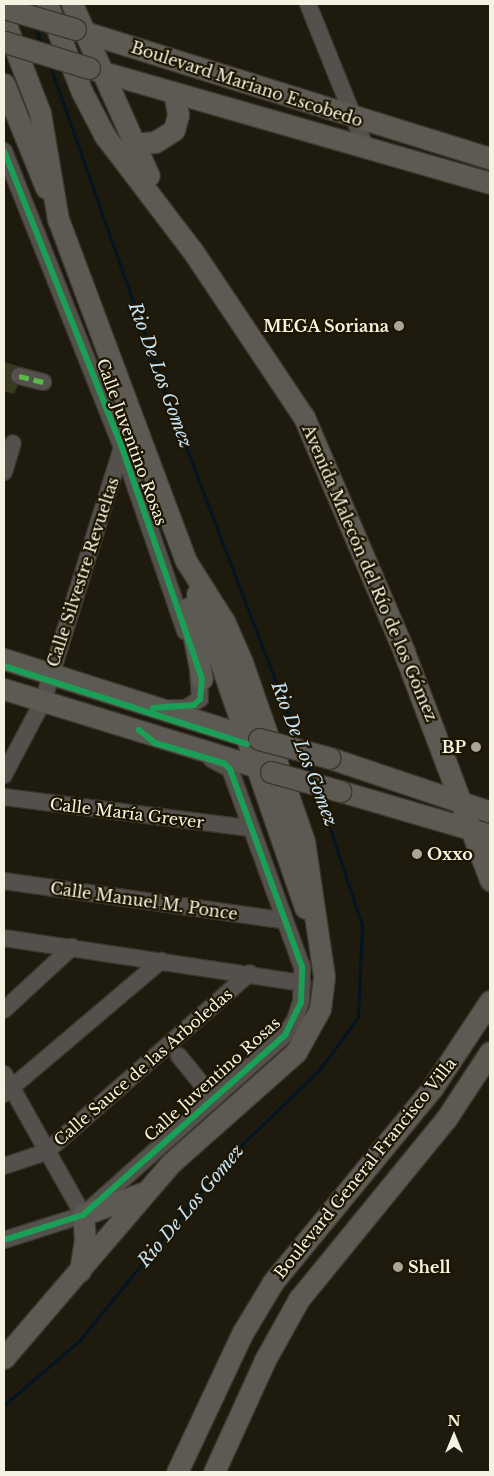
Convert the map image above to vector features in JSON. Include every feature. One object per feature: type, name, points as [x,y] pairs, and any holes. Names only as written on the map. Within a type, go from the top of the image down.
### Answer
[{"type":"main road","name":"Avenida Malecón del Río de los Gómez","points":[[47,4],[96,122],[192,250],[284,384],[322,451],[438,736],[460,802],[480,832],[490,880]]},
{"type":"main road","points":[[73,5],[94,69],[132,144],[192,250]]},
{"type":"main road","points":[[73,5],[120,43]]},
{"type":"main road","name":"Boulevard Mariano Escobedo","points":[[4,8],[120,43],[355,119],[490,158]]},
{"type":"main road","points":[[4,20],[40,113],[58,219]]},
{"type":"main road","name":"Boulevard Mariano Escobedo","points":[[4,42],[490,183]]},
{"type":"main road","points":[[4,84],[58,219],[186,560],[227,688],[252,738],[321,958]]},
{"type":"main road","points":[[122,124],[129,96],[143,87],[165,89],[178,115],[174,130],[156,142],[132,144]]},
{"type":"main road","points":[[436,167],[446,153],[457,148]]},
{"type":"main road","points":[[186,560],[186,598],[202,679]]},
{"type":"main road","points":[[4,1358],[79,1275],[146,1191],[211,1124],[296,1052],[320,1009],[321,958],[301,831],[233,639],[186,560]]},
{"type":"main road","points":[[4,659],[198,722],[330,758],[490,812]]},
{"type":"main road","points":[[198,722],[217,710],[227,688]]},
{"type":"main road","points":[[4,689],[263,769],[480,832]]},
{"type":"main road","points":[[230,769],[254,793],[272,851],[293,868]]},
{"type":"main road","name":"Boulevard General Francisco Villa","points":[[177,1472],[243,1332],[273,1282],[427,1094],[490,1001]]},
{"type":"main road","name":"Boulevard General Francisco Villa","points":[[214,1472],[265,1360],[299,1299],[446,1119],[490,1053]]},
{"type":"main road","points":[[79,1275],[84,1253],[83,1215],[146,1191]]},
{"type":"street","points":[[308,4],[366,148]]},
{"type":"street","name":"Calle Juventino Rosas","points":[[4,151],[122,448],[202,679]]},
{"type":"street","points":[[19,376],[43,382]]},
{"type":"street","points":[[4,472],[13,443]]},
{"type":"street","name":"Calle Silvestre Revueltas","points":[[4,775],[43,701],[122,448]]},
{"type":"street","points":[[153,708],[194,705],[200,699],[202,679]]},
{"type":"street","points":[[139,730],[155,743],[222,763],[230,769]]},
{"type":"street","name":"Calle Juventino Rosas","points":[[83,1215],[285,1035],[295,1020],[303,982],[230,769]]},
{"type":"street","name":"Calle María Grever","points":[[4,797],[250,828]]},
{"type":"street","name":"Calle Manuel M. Ponce","points":[[4,881],[283,920]]},
{"type":"street","points":[[4,938],[303,982]]},
{"type":"street","points":[[4,1010],[72,947]]},
{"type":"street","points":[[8,1092],[161,961]]},
{"type":"street","name":"Calle Sauce de las Arboledas","points":[[4,1166],[46,1152],[250,973]]},
{"type":"street","points":[[180,1056],[213,1098]]},
{"type":"street","points":[[4,1074],[8,1092],[83,1215],[4,1240]]},
{"type":"green space","points":[[4,362],[25,368],[14,394],[4,391]]},
{"type":"waterway","name":"Rio De Los Gomez","points":[[35,26],[42,46]]},
{"type":"waterway","name":"Rio De Los Gomez","points":[[49,63],[165,392],[299,742]]},
{"type":"waterway","name":"Rio De Los Gomez","points":[[306,760],[311,775]]},
{"type":"waterway","name":"Rio De Los Gomez","points":[[4,1405],[80,1340],[226,1160],[320,1069],[358,1017],[362,926],[318,792]]},
{"type":"marked path","points":[[19,376],[43,382]]},
{"type":"cycle path","points":[[4,151],[122,448],[202,679],[200,699],[194,705],[153,708]]},
{"type":"cycle path","points":[[4,666],[247,744]]},
{"type":"cycle path","points":[[4,1240],[83,1215],[285,1035],[301,1002],[302,967],[230,769],[223,763],[155,743],[139,730]]},
{"type":"place","name":"MEGA Soriana","points":[[399,326]]},
{"type":"place","name":"BP","points":[[476,747]]},
{"type":"place","name":"Oxxo","points":[[417,854]]},
{"type":"place","name":"Shell","points":[[398,1267]]}]
